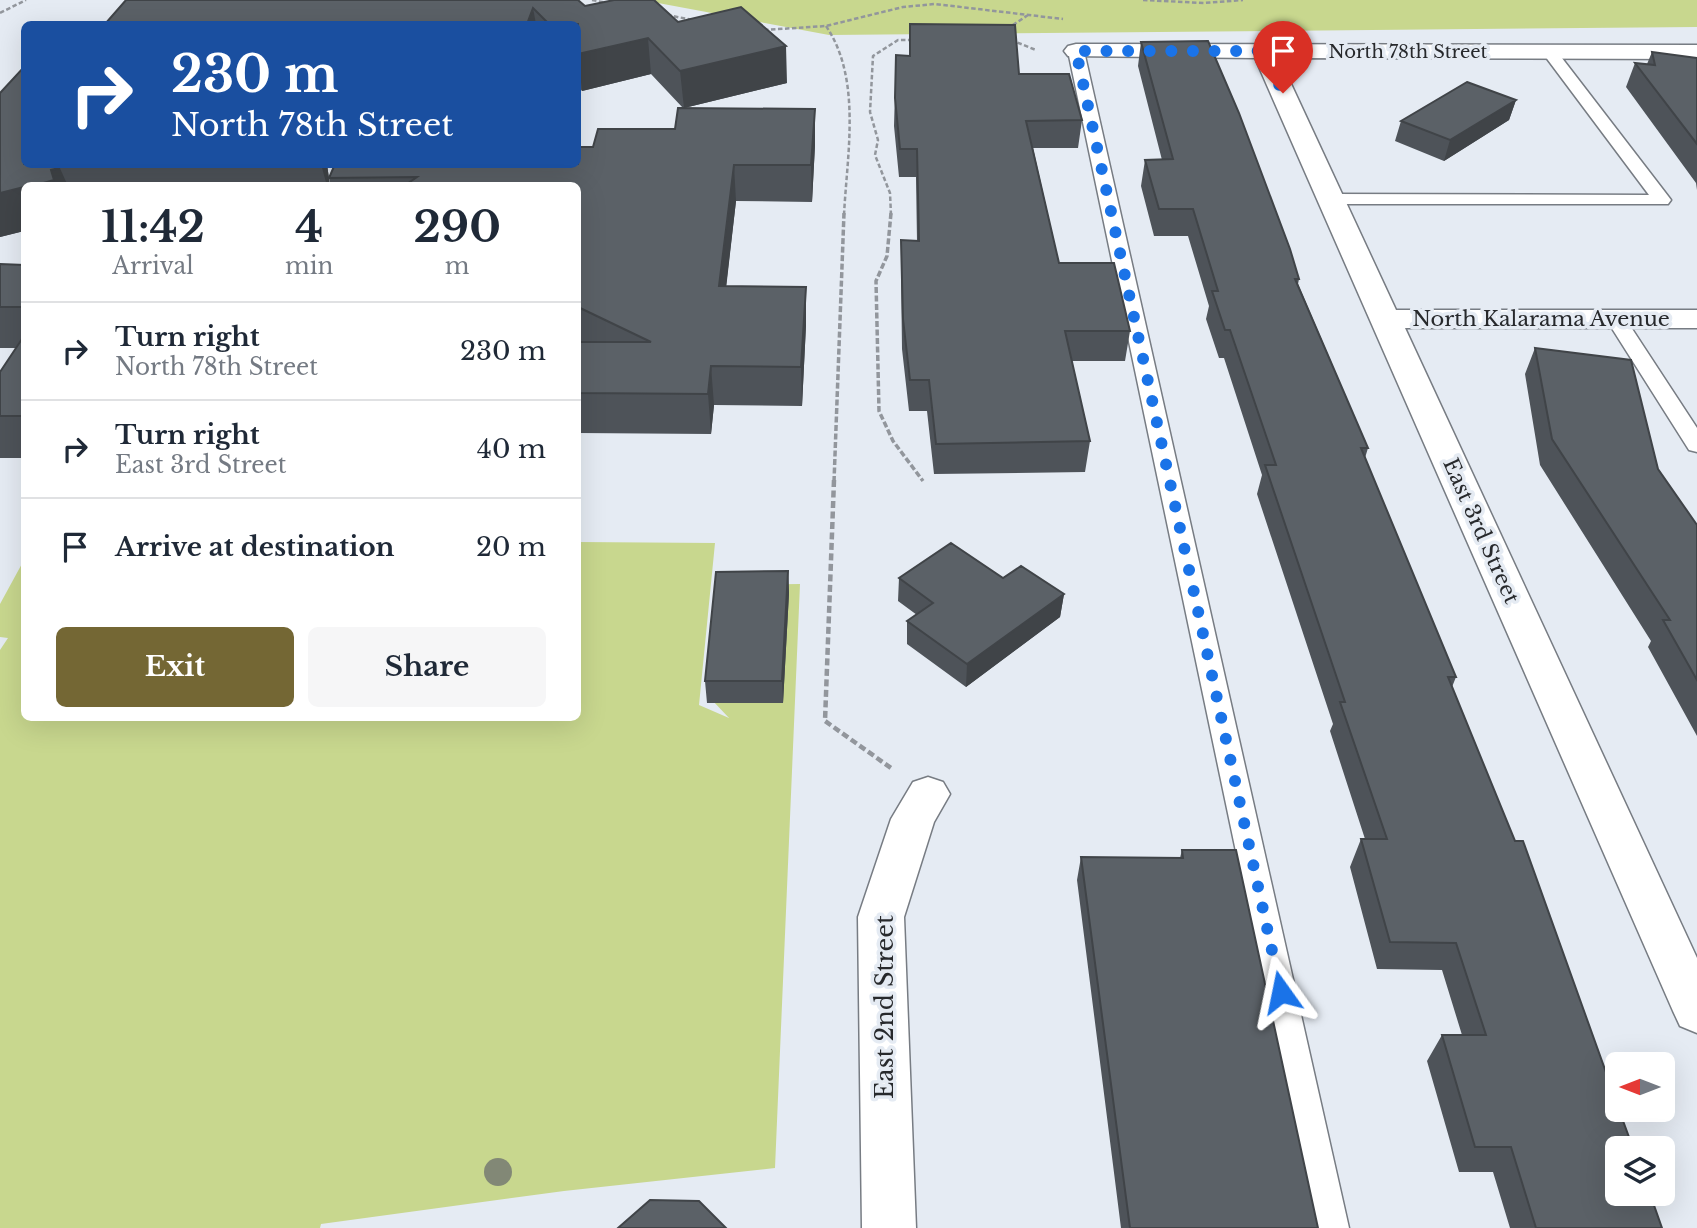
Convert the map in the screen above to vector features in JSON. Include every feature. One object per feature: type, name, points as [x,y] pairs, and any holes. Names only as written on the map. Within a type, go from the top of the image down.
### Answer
[{"type":"street","name":"North 78th Street","points":[[1076,51],[1697,52]]},
{"type":"street","name":"East 3rd Street","points":[[1264,51],[1697,1011]]},
{"type":"street","name":"North Kalarama Avenue","points":[[1386,319],[1697,319]]},
{"type":"street","name":"East 2nd Street","points":[[889,1228],[881,917],[913,818],[928,794]]},
{"type":"lane","points":[[1076,51],[1332,1228]]},
{"type":"lane","points":[[1331,199],[1662,200],[1550,52]]},
{"type":"lane","points":[[1616,319],[1697,445]]},
{"type":"path","points":[[0,13],[26,0]]},
{"type":"path","points":[[1143,0],[1204,3],[1243,0]]},
{"type":"path","points":[[1028,15],[1007,29],[1006,42],[1036,50]]},
{"type":"path","points":[[826,26],[839,45],[849,94],[825,721],[928,794]]},
{"type":"path","points":[[917,40],[898,40],[873,56],[874,79],[870,112],[878,140],[874,155],[890,193],[891,227],[887,256],[876,281],[879,411],[893,441],[923,481]]},
{"type":"green space","points":[[642,0],[1697,0],[1697,27],[829,35]]},
{"type":"green space","points":[[581,542],[715,543],[699,705],[729,718],[712,700],[721,585],[800,584],[775,1168],[564,1191],[321,1224],[320,1228],[0,1228],[0,650],[8,638],[0,637],[0,604],[21,566],[21,721],[581,721]]},
{"type":"building","points":[[126,0],[578,0],[585,6],[614,0],[654,0],[678,22],[741,7],[786,46],[680,71],[648,38],[581,53],[581,21],[546,21],[533,8],[528,21],[108,21]]},
{"type":"building","points":[[910,24],[1015,25],[1019,74],[1069,74],[1082,120],[1026,121],[1059,263],[1114,263],[1130,331],[1065,331],[1090,441],[936,444],[929,380],[910,380],[903,319],[901,240],[919,241],[917,149],[900,149],[895,98],[896,55],[910,56]]},
{"type":"building","points":[[1208,41],[1239,113],[1290,249],[1299,279],[1295,279],[1368,448],[1361,448],[1456,677],[1448,677],[1515,841],[1523,841],[1605,1070],[1605,1122],[1623,1122],[1629,1136],[1605,1136],[1605,1206],[1654,1206],[1662,1228],[1536,1228],[1511,1147],[1475,1147],[1442,1035],[1486,1035],[1456,943],[1390,942],[1361,839],[1387,839],[1340,702],[1345,702],[1265,465],[1276,465],[1230,330],[1225,330],[1212,291],[1218,291],[1193,209],[1159,209],[1145,160],[1173,159],[1141,42]]},
{"type":"building","points":[[1652,52],[1697,58],[1697,144],[1635,63],[1655,65]]},
{"type":"building","points":[[21,70],[21,168],[59,168],[51,170],[54,180],[21,182],[21,188],[0,193],[0,93]]},
{"type":"building","points":[[1467,82],[1516,100],[1450,140],[1401,121]]},
{"type":"building","points":[[678,108],[815,109],[811,165],[734,165],[719,286],[806,287],[801,367],[711,366],[708,394],[581,393],[581,342],[651,342],[581,308],[581,182],[410,182],[417,177],[329,178],[333,168],[581,168],[581,147],[593,147],[598,129],[675,129]]},
{"type":"building","points":[[0,264],[21,265],[21,307],[0,307]]},
{"type":"building","points":[[21,340],[21,416],[0,416],[0,372]]},
{"type":"building","points":[[1535,348],[1631,360],[1658,469],[1697,525],[1697,680],[1663,620],[1670,620],[1552,439]]},
{"type":"building","points":[[951,543],[1003,578],[1021,566],[1064,594],[967,664],[907,621],[933,603],[899,578]]},
{"type":"building","points":[[788,571],[782,681],[705,681],[716,572]]},
{"type":"building","points":[[1182,850],[1236,850],[1318,1228],[1130,1228],[1081,857],[1183,858]]},
{"type":"building","points":[[650,1200],[699,1201],[726,1228],[618,1228]]},
{"type":"route","points":[[1281,992],[1076,51],[1264,51],[1283,93]]}]
